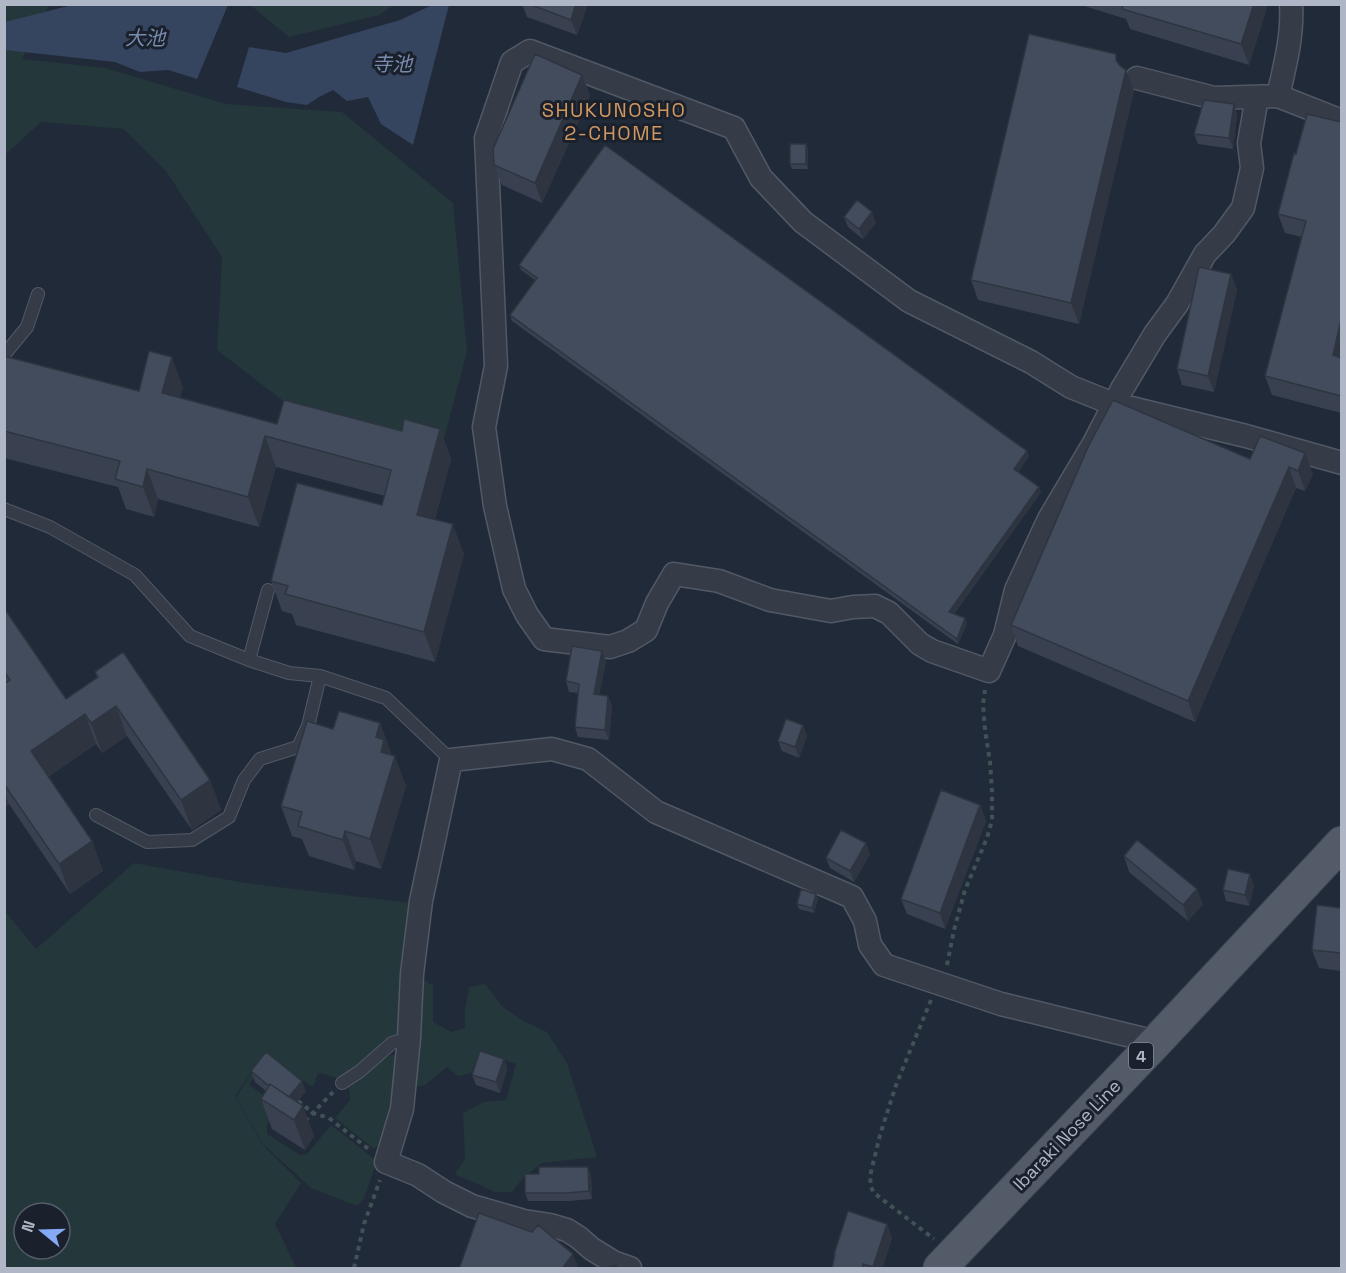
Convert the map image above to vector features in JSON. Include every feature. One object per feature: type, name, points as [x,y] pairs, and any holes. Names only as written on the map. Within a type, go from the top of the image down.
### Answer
[{"type":"main road","name":"Ibaraki Nose Line","points":[[947,1261],[1156,1042],[1341,843]]},
{"type":"street","points":[[1291,4],[1288,56],[1268,96],[1249,143],[1252,168],[1243,208],[1224,234],[1204,254],[1177,304],[1155,334],[1122,389],[1094,443],[1049,519],[1016,590],[1005,635],[989,671],[932,651],[920,644],[889,613],[875,606],[831,611],[770,600],[719,581],[674,574],[657,603],[646,630],[628,641],[609,647],[544,639],[527,615],[514,589],[495,506],[484,428],[496,366],[486,138],[512,62],[530,51],[734,128],[761,178],[804,222],[909,301],[1031,362],[1071,387],[1121,406],[1246,436],[1341,463]]},
{"type":"street","points":[[1137,78],[1214,98],[1268,96],[1341,121]]},
{"type":"street","points":[[630,1269],[592,1250],[567,1230],[524,1221],[472,1206],[418,1175],[379,1157],[402,1109],[412,974],[421,901],[451,760],[552,749],[588,759],[656,812],[852,897],[865,921],[870,945],[884,965],[1001,1004],[1156,1042]]},
{"type":"lane","points":[[4,355],[27,327],[38,294]]},
{"type":"lane","points":[[4,508],[50,527],[135,574],[190,636],[289,674],[320,676],[386,698],[451,760]]},
{"type":"lane","points":[[249,660],[268,590]]},
{"type":"lane","points":[[96,815],[147,842],[192,840],[229,817],[244,780],[260,759],[298,747],[308,726],[320,676]]},
{"type":"lane","points":[[342,1083],[392,1043],[409,1038]]},
{"type":"path","points":[[947,1261],[874,1193],[870,1176],[896,1085],[946,966],[965,890],[987,838],[992,820],[993,791],[983,704],[989,671]]},
{"type":"path","points":[[298,1120],[303,1124],[342,1083]]},
{"type":"path","points":[[298,1101],[313,1113],[329,1118],[379,1157],[354,1269]]},
{"type":"shaded area","points":[[4,5],[49,5],[22,59],[105,68],[226,104],[342,112],[453,203],[467,351],[444,439],[299,413],[217,350],[222,257],[166,171],[124,129],[41,122],[5,155]]},
{"type":"shaded area","points":[[250,5],[394,5],[379,15],[289,37]]},
{"type":"shaded area","points":[[134,863],[246,883],[410,903],[401,1033],[388,1037],[359,1066],[338,1079],[318,1073],[313,1087],[271,1057],[249,1084],[276,1106],[267,1125],[267,1134],[300,1155],[307,1154],[331,1125],[377,1161],[364,1198],[357,1206],[311,1188],[263,1144],[236,1097],[260,1060],[235,1096],[263,1145],[301,1183],[275,1224],[298,1268],[5,1268],[4,910],[36,949]]},
{"type":"shaded area","points":[[419,978],[433,985],[433,1022],[451,1032],[465,1028],[469,987],[485,984],[502,1006],[523,1021],[547,1032],[567,1063],[597,1157],[542,1163],[524,1177],[512,1192],[495,1192],[455,1174],[465,1159],[463,1113],[484,1102],[506,1100],[516,1064],[480,1052],[471,1073],[458,1076],[447,1067],[425,1085],[412,1087]]},
{"type":"shaded area","points":[[399,1053],[394,1109],[381,1147],[377,1146],[374,1149],[335,1118],[350,1100],[349,1087],[362,1079],[383,1058]]},
{"type":"water","name":"大池","points":[[72,5],[228,5],[197,79],[168,70],[140,72],[115,62],[5,50],[5,22]]},
{"type":"water","name":"寺池","points":[[432,5],[449,5],[413,145],[381,124],[368,97],[347,101],[333,90],[307,105],[286,102],[237,87],[249,47],[286,53],[400,20]]},
{"type":"building","points":[[529,4],[576,4],[571,20]]},
{"type":"building","points":[[1123,4],[1254,4],[1241,44],[1122,9]]},
{"type":"building","points":[[1029,34],[1116,54],[1116,60],[1126,70],[1071,303],[971,280]]},
{"type":"building","points":[[535,54],[582,75],[535,183],[494,165],[493,149]]},
{"type":"building","points":[[1204,100],[1234,104],[1229,138],[1194,134]]},
{"type":"building","points":[[1307,114],[1341,122],[1341,320],[1333,355],[1341,358],[1341,396],[1265,376],[1306,221],[1278,214]]},
{"type":"building","points":[[790,144],[806,144],[806,164],[790,164]]},
{"type":"building","points":[[605,145],[1027,451],[1014,469],[1039,487],[949,612],[965,618],[957,639],[510,315],[537,278],[519,265]]},
{"type":"building","points":[[857,200],[872,212],[859,229],[844,217]]},
{"type":"building","points":[[1199,267],[1231,274],[1208,376],[1177,369]]},
{"type":"building","points":[[149,351],[172,357],[162,393],[277,424],[284,400],[402,431],[404,419],[440,429],[417,515],[453,524],[424,632],[285,594],[288,586],[271,581],[297,483],[382,505],[391,470],[265,436],[248,497],[147,469],[143,487],[115,479],[120,461],[4,431],[4,356],[139,391]]},
{"type":"building","points":[[1113,400],[1250,459],[1260,436],[1305,453],[1298,471],[1289,467],[1188,701],[1011,625],[1088,447]]},
{"type":"building","points":[[4,608],[66,699],[98,677],[95,672],[123,652],[210,780],[181,800],[116,706],[91,723],[85,714],[31,751],[92,841],[59,864],[4,784],[4,684],[10,680],[4,671]]},
{"type":"building","points":[[572,646],[602,651],[594,694],[608,696],[605,730],[575,727],[579,684],[566,681]]},
{"type":"building","points":[[339,711],[380,723],[376,737],[384,740],[381,752],[395,756],[370,839],[345,831],[343,840],[298,826],[302,812],[281,806],[307,721],[333,729]]},
{"type":"building","points":[[786,719],[803,725],[795,747],[778,741]]},
{"type":"building","points":[[941,790],[980,805],[940,913],[901,899]]},
{"type":"building","points":[[841,830],[866,843],[850,871],[826,858]]},
{"type":"building","points":[[1137,840],[1197,889],[1183,905],[1124,856]]},
{"type":"building","points":[[1228,869],[1250,874],[1245,895],[1223,890]]},
{"type":"building","points":[[801,889],[816,894],[812,908],[797,904]]},
{"type":"building","points":[[1317,905],[1341,908],[1341,953],[1312,950]]},
{"type":"building","points":[[480,1051],[504,1059],[496,1082],[472,1075]]},
{"type":"building","points":[[266,1052],[302,1081],[289,1097],[270,1084],[269,1086],[251,1071]]},
{"type":"building","points":[[270,1084],[303,1106],[294,1120],[261,1099]]},
{"type":"building","points":[[539,1167],[588,1167],[589,1191],[525,1193],[525,1174],[539,1174]]},
{"type":"building","points":[[848,1211],[887,1224],[873,1267],[863,1264],[862,1269],[832,1269],[834,1254]]},
{"type":"building","points":[[479,1213],[532,1232],[538,1225],[573,1254],[562,1269],[459,1269]]},
{"type":"building","points":[[616,1265],[617,1269],[604,1269]]},
{"type":"district","name":"SHUKUNOSHO 2-CHOME","points":[[614,122]]}]
